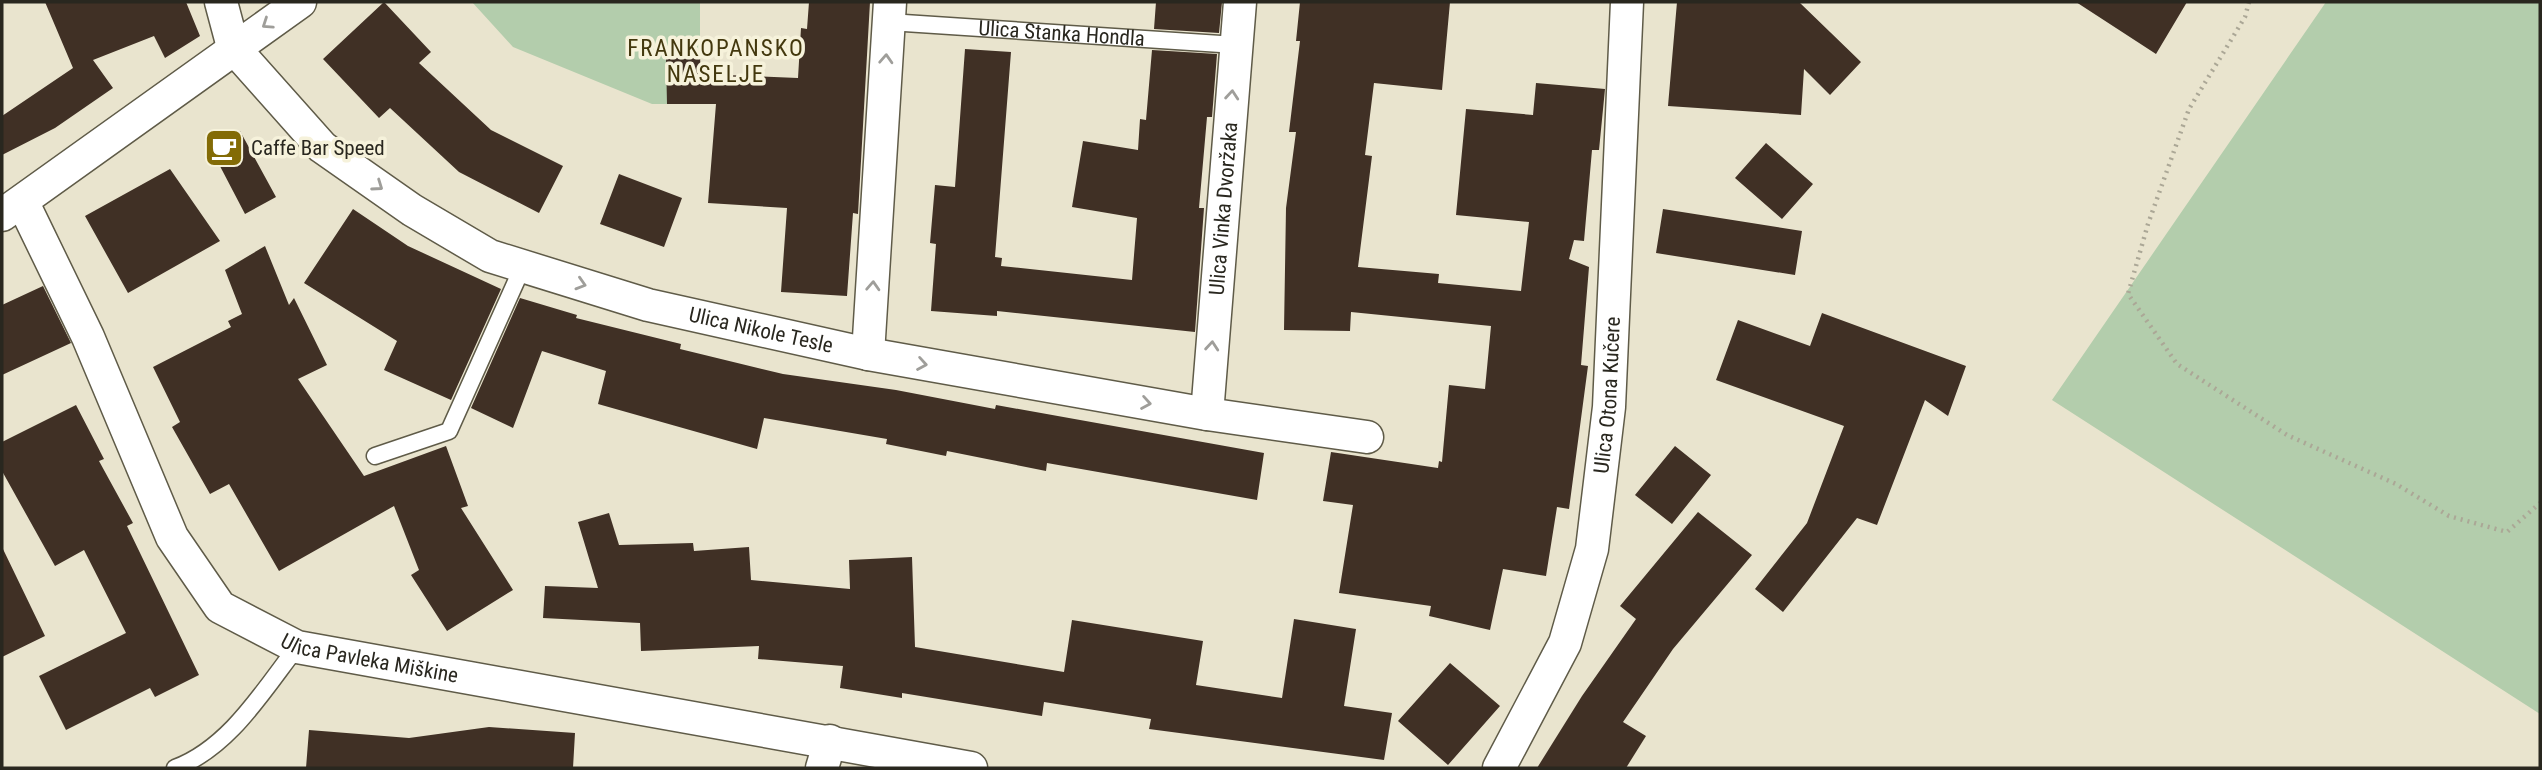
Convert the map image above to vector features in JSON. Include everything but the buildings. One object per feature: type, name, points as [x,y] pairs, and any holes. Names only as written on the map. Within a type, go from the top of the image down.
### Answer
[{"type":"street","points":[[221,2],[233,47]]},
{"type":"street","points":[[12,209],[233,47],[300,2]]},
{"type":"street","name":"Ulica Vinka Dvoržaka","points":[[1207,414],[1240,2]]},
{"type":"street","name":"Ulica Otona Kučere","points":[[1499,768],[1565,643],[1592,550],[1609,407],[1627,2]]},
{"type":"street","name":"Ulica Stanka Hondla","points":[[869,354],[889,12]]},
{"type":"street","name":"Ulica Nikole Tesle","points":[[233,47],[322,147],[412,210],[479,250],[523,267],[649,305],[869,354],[1207,414],[1367,437]]},
{"type":"street","name":"Ulica Pavleka Miškine","points":[[12,209],[88,337],[172,537],[220,607],[297,647],[826,755],[971,768]]},
{"type":"lane","name":"Ulica Stanka Hondla","points":[[889,12],[1236,45]]},
{"type":"lane","points":[[375,456],[449,431],[523,267]]},
{"type":"lane","points":[[175,768],[188,763],[237,725],[297,647]]},
{"type":"path","points":[[2249,2],[2245,17],[2189,109],[2148,224],[2128,294],[2177,364],[2287,435],[2396,484],[2449,516],[2507,532],[2540,503]]},
{"type":"green space","points":[[472,2],[700,2],[700,57],[667,58],[667,104],[652,104],[513,47]]},
{"type":"green space","points":[[2326,2],[2540,2],[2540,714],[2052,400]]},
{"type":"place","name":"Caffe Bar Speed","points":[[224,148]]},
{"type":"district","name":"FRANKOPANSKO NASELJE","points":[[716,61]]}]
